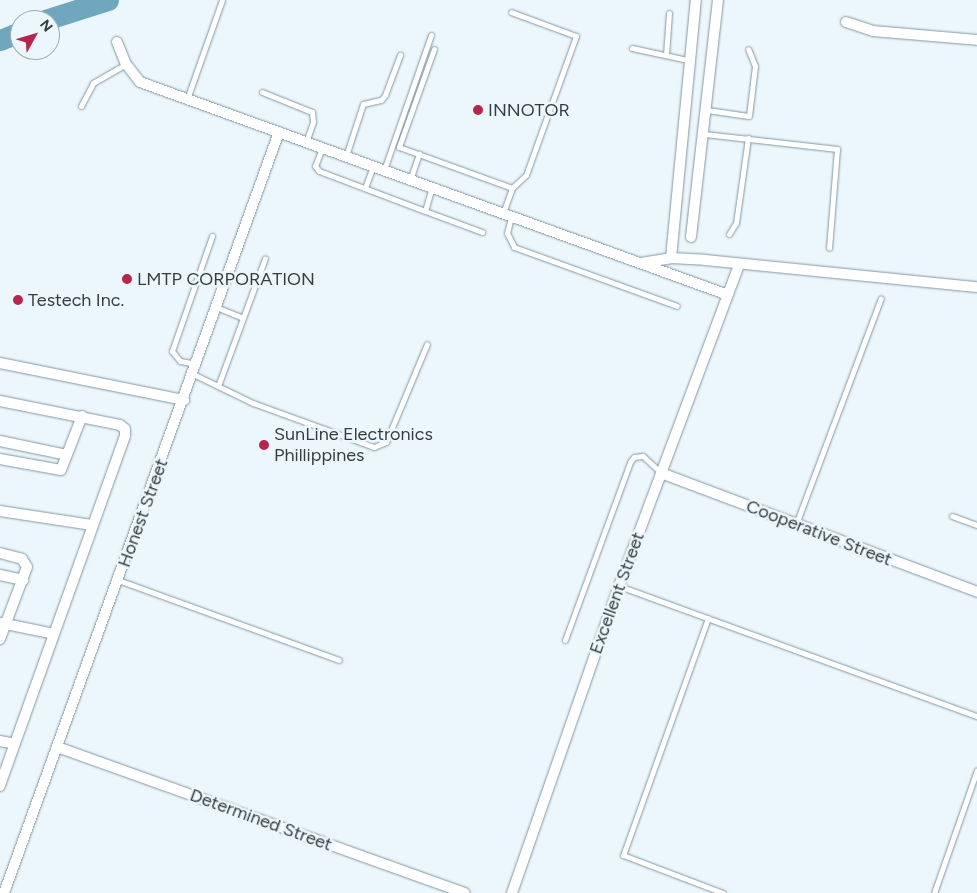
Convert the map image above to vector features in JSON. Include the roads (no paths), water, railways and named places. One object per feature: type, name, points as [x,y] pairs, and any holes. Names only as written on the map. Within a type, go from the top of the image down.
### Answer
[{"type":"street","points":[[671,258],[692,62],[696,0]]},
{"type":"street","points":[[691,237],[705,134],[718,0]]},
{"type":"street","points":[[846,22],[873,31],[977,40]]},
{"type":"street","points":[[118,42],[126,64],[140,82],[728,295]]},
{"type":"street","name":"Honest Street","points":[[4,893],[184,400],[279,132]]},
{"type":"street","points":[[640,264],[671,258],[977,287]]},
{"type":"street","name":"Excellent Street","points":[[512,893],[619,586],[739,265]]},
{"type":"street","points":[[0,363],[184,400]]},
{"type":"street","points":[[0,401],[82,416],[120,425],[125,429],[0,786]]},
{"type":"street","points":[[0,459],[61,470],[82,416]]},
{"type":"street","points":[[0,441],[67,456]]},
{"type":"street","name":"Cooperative Street","points":[[661,473],[977,592]]},
{"type":"street","points":[[0,511],[92,525]]},
{"type":"street","points":[[0,554],[27,562],[23,580],[3,623],[0,639]]},
{"type":"street","points":[[0,575],[23,580]]},
{"type":"street","points":[[3,623],[54,634]]},
{"type":"street","points":[[0,741],[15,744]]},
{"type":"street","name":"Determined Street","points":[[57,747],[465,893]]},
{"type":"lane","points":[[187,99],[222,0]]},
{"type":"lane","points":[[511,12],[576,36],[526,175],[512,188],[507,215],[507,233],[514,247],[677,306]]},
{"type":"lane","points":[[666,55],[668,13]]},
{"type":"lane","points":[[384,170],[431,35]]},
{"type":"lane","points":[[632,48],[692,62]]},
{"type":"lane","points":[[434,49],[399,147],[512,188]]},
{"type":"lane","points":[[707,110],[749,116],[755,66],[748,49]]},
{"type":"lane","points":[[346,156],[363,104],[381,100],[385,95],[400,55]]},
{"type":"lane","points":[[81,106],[93,83],[126,64]]},
{"type":"lane","points":[[262,92],[312,112],[313,122],[306,142]]},
{"type":"lane","points":[[705,134],[837,149],[829,248]]},
{"type":"lane","points":[[729,234],[736,223],[748,138]]},
{"type":"lane","points":[[322,147],[316,169],[482,232]]},
{"type":"lane","points":[[410,180],[419,154]]},
{"type":"lane","points":[[365,188],[373,165]]},
{"type":"lane","points":[[425,211],[432,187]]},
{"type":"lane","points":[[197,364],[180,361],[172,352],[212,236]]},
{"type":"lane","points":[[218,386],[265,258]]},
{"type":"lane","points":[[796,524],[882,298]]},
{"type":"lane","points":[[216,307],[243,318]]},
{"type":"lane","points":[[193,374],[253,403],[374,447],[386,442],[427,344]]},
{"type":"lane","points":[[566,640],[630,462],[634,457],[643,456],[661,473]]},
{"type":"lane","points":[[952,516],[977,525]]},
{"type":"lane","points":[[118,580],[339,660]]},
{"type":"lane","points":[[619,586],[977,716]]},
{"type":"lane","points":[[708,618],[623,855],[723,893]]},
{"type":"lane","points":[[934,893],[977,770]]},
{"type":"waterway","points":[[60,15],[108,0]]},
{"type":"waterway","points":[[0,40],[10,36]]},
{"type":"place","name":"INNOTOR","points":[[478,110]]},
{"type":"place","name":"LMTP CORPORATION","points":[[127,279]]},
{"type":"place","name":"Testech Inc.","points":[[18,300]]},
{"type":"place","name":"SunLine Electronics Phillippines","points":[[264,445]]}]
